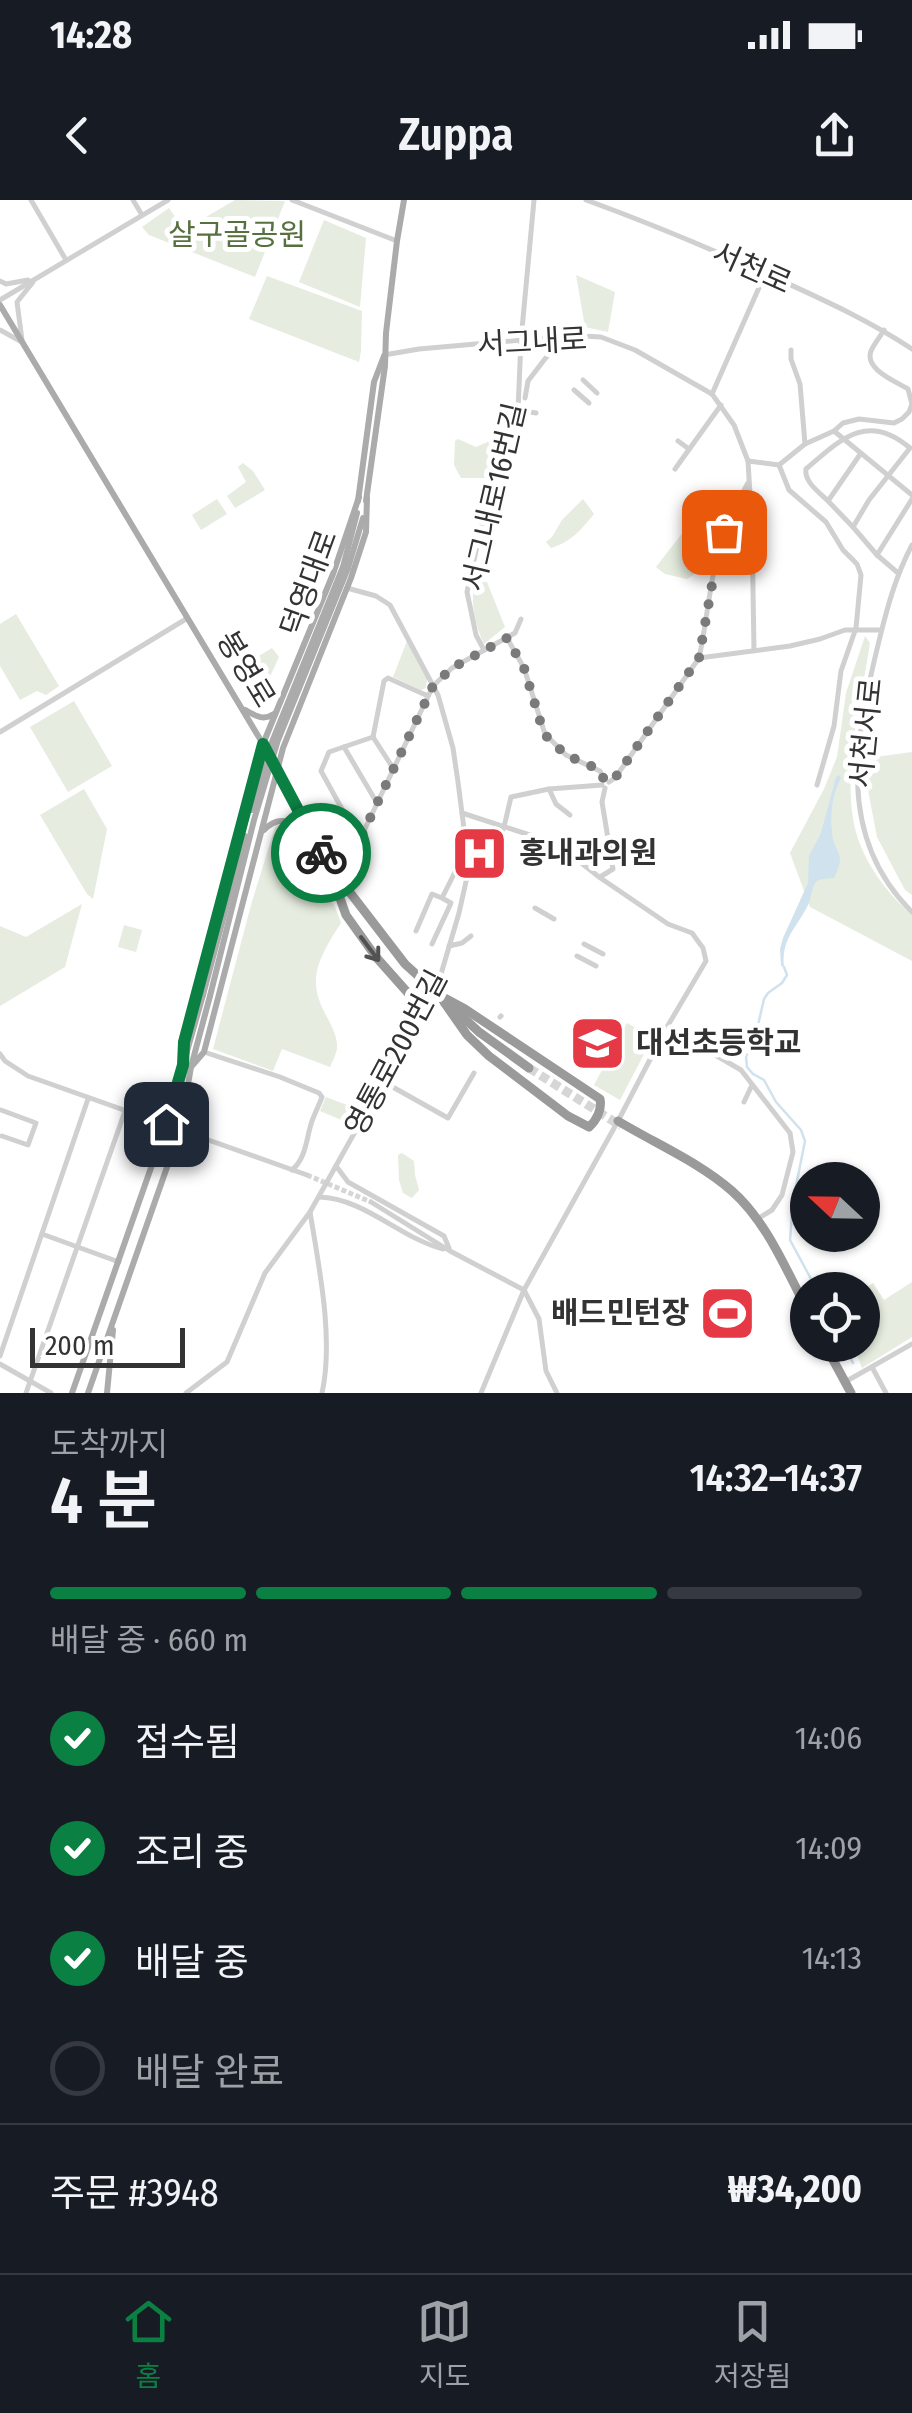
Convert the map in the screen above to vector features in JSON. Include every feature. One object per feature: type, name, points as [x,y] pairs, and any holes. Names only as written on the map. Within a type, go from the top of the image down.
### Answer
[{"type":"highway","name":"봉영로","points":[[327,863],[405,964],[479,1032],[529,1068]]},
{"type":"highway","points":[[327,863],[346,915],[376,958],[416,1002],[415,1026]]},
{"type":"highway","points":[[439,996],[465,1009],[600,1099],[594,1123],[590,1127],[568,1116],[489,1056],[467,1035],[439,996]]},
{"type":"highway","points":[[618,1121],[690,1161],[733,1192],[764,1228],[790,1277]]},
{"type":"highway","points":[[835,1362],[851,1393]]},
{"type":"main road","name":"덕영대로","points":[[72,1393],[187,1066],[278,740],[362,527],[404,200]]},
{"type":"main road","name":"봉영로","points":[[0,303],[263,744],[327,863]]},
{"type":"main road","points":[[187,1066],[204,1052],[283,748],[366,532],[363,497]]},
{"type":"main road","points":[[187,1066],[184,1042],[263,744],[363,497]]},
{"type":"main road","points":[[241,708],[260,718],[276,714]]},
{"type":"main road","points":[[263,830],[278,820],[308,829]]},
{"type":"main road","name":"덕영대로","points":[[88,1393],[180,1130],[187,1066]]},
{"type":"main road","points":[[107,1393],[115,1318]]},
{"type":"street","points":[[30,200],[66,260]]},
{"type":"street","points":[[133,200],[142,215]]},
{"type":"street","points":[[0,303],[168,200]]},
{"type":"street","points":[[292,200],[397,241]]},
{"type":"street","name":"서그내로16번길","points":[[484,650],[476,635],[467,592],[481,528],[525,398],[521,340],[534,200]]},
{"type":"street","name":"서천로","points":[[586,200],[766,274],[856,315],[912,348]]},
{"type":"street","points":[[712,394],[766,274]]},
{"type":"street","points":[[0,281],[6,284],[36,278]]},
{"type":"street","points":[[23,343],[17,302],[36,278]]},
{"type":"street","points":[[0,330],[23,343]]},
{"type":"street","points":[[748,461],[780,465],[804,444],[858,418],[894,422],[902,419],[912,404],[908,389],[874,367],[870,360],[869,354],[884,330]]},
{"type":"street","points":[[522,385],[561,337]]},
{"type":"street","name":"서그내로","points":[[384,355],[521,340],[601,338],[635,350],[712,394],[734,425],[748,461],[754,651]]},
{"type":"street","points":[[791,350],[800,384],[804,444]]},
{"type":"street","points":[[583,380],[597,393]]},
{"type":"street","points":[[574,390],[589,403]]},
{"type":"street","points":[[675,468],[721,405]]},
{"type":"street","points":[[518,410],[536,412]]},
{"type":"street","points":[[853,527],[911,447],[892,435],[871,430],[842,438],[804,474],[877,555],[898,574]]},
{"type":"street","points":[[834,431],[912,497],[877,555]]},
{"type":"street","points":[[678,441],[689,449]]},
{"type":"street","points":[[828,502],[861,454]]},
{"type":"street","points":[[780,465],[788,490],[826,522],[857,564],[862,584],[856,630],[840,672],[834,726],[817,785]]},
{"type":"street","points":[[468,867],[484,864],[504,827],[511,796],[605,784],[615,778],[699,658],[715,568],[728,522],[749,481]]},
{"type":"street","points":[[728,522],[751,519]]},
{"type":"street","name":"서천서로","points":[[912,546],[898,574],[881,630],[856,762],[863,826],[876,859],[912,912]]},
{"type":"street","name":"영통로200번길","points":[[186,1393],[227,1362],[265,1273],[310,1212],[390,1062],[427,1006],[459,913],[468,867],[453,748],[438,695],[390,605],[376,596],[347,588]]},
{"type":"street","points":[[0,732],[186,619]]},
{"type":"street","points":[[327,863],[362,835],[433,686],[452,668],[515,632],[521,619]]},
{"type":"street","points":[[699,658],[790,646],[845,630],[881,630]]},
{"type":"street","points":[[507,638],[524,668],[544,734],[566,755],[600,770],[605,784],[602,802],[613,869],[599,877]]},
{"type":"street","points":[[394,769],[372,737],[384,681],[388,678],[428,696]]},
{"type":"street","points":[[358,838],[321,771],[329,752],[372,737]]},
{"type":"street","points":[[344,746],[377,803]]},
{"type":"street","points":[[550,789],[556,804],[570,815]]},
{"type":"street","points":[[462,813],[539,838],[570,854],[668,924],[692,933],[703,948],[706,961],[524,1290],[481,1393]]},
{"type":"street","points":[[442,898],[456,870]]},
{"type":"street","points":[[416,931],[432,894],[451,903],[432,944]]},
{"type":"street","points":[[534,908],[554,919]]},
{"type":"street","points":[[449,946],[471,936]]},
{"type":"street","points":[[584,944],[602,954]]},
{"type":"street","points":[[578,956],[596,966]]},
{"type":"street","points":[[667,1027],[741,1070],[790,1133],[793,1144],[782,1195],[772,1210],[756,1220]]},
{"type":"street","points":[[204,1052],[322,1096],[300,1163],[292,1170]]},
{"type":"street","points":[[0,1054],[28,1076],[308,1175]]},
{"type":"street","points":[[382,1080],[448,1118],[474,1073]]},
{"type":"street","points":[[744,1102],[752,1085]]},
{"type":"street","points":[[0,1356],[88,1099]]},
{"type":"street","points":[[1,1110],[36,1123],[28,1145],[2,1136]]},
{"type":"street","points":[[26,1393],[125,1111]]},
{"type":"street","points":[[336,1166],[348,1182],[444,1236],[450,1251]]},
{"type":"street","points":[[319,1197],[339,1197],[424,1244],[450,1251]]},
{"type":"street","points":[[371,1202],[450,1251],[524,1290],[539,1319],[546,1371],[556,1393]]},
{"type":"street","points":[[310,1212],[328,1348],[322,1393]]},
{"type":"street","points":[[42,1234],[119,1262]]},
{"type":"street","points":[[845,1382],[912,1344]]},
{"type":"street","points":[[0,1364],[51,1393]]},
{"type":"street","points":[[872,1368],[886,1393]]},
{"type":"green space","name":"살구골공원","points":[[235,200],[285,201],[255,277],[149,235],[142,227],[169,208],[184,230]]},
{"type":"green space","points":[[324,220],[366,238],[360,307],[299,282]]},
{"type":"green space","points":[[576,275],[615,292],[608,332],[585,327]]},
{"type":"green space","points":[[267,276],[362,311],[359,362],[249,319]]},
{"type":"green space","points":[[458,439],[476,447],[490,441],[499,445],[489,478],[461,478],[454,465]]},
{"type":"green space","points":[[243,463],[265,490],[235,508],[227,496],[246,482],[238,467]]},
{"type":"green space","points":[[217,499],[227,514],[201,530],[192,515]]},
{"type":"green space","points":[[583,499],[594,514],[575,535],[551,548],[546,542]]},
{"type":"green space","points":[[699,516],[724,532],[719,548],[707,564],[687,579],[665,574],[656,567]]},
{"type":"green space","points":[[474,582],[487,582],[505,627],[484,644],[474,614]]},
{"type":"green space","points":[[16,614],[59,686],[46,695],[37,691],[20,700],[0,666],[0,624]]},
{"type":"green space","points":[[865,636],[870,643],[852,753],[853,818],[874,872],[912,915],[912,961],[810,907],[790,853],[837,757],[846,693]]},
{"type":"green space","points":[[407,641],[427,679],[426,688],[421,690],[393,677]]},
{"type":"green space","points":[[272,648],[279,657],[268,681],[262,684],[249,662]]},
{"type":"green space","points":[[74,701],[112,766],[68,792],[30,727]]},
{"type":"green space","points":[[912,752],[912,895],[905,890],[877,837],[868,790],[868,758]]},
{"type":"green space","points":[[84,789],[107,829],[93,899],[40,815]]},
{"type":"green space","points":[[278,825],[286,827],[341,923],[316,975],[319,1000],[337,1044],[330,1067],[282,1049],[273,1071],[213,1049],[251,905]]},
{"type":"green space","points":[[82,904],[65,967],[0,1006],[0,926],[26,937]]},
{"type":"green space","points":[[124,925],[142,930],[136,952],[118,947]]},
{"type":"green space","points":[[627,1023],[653,1037],[620,1100],[594,1085]]},
{"type":"green space","points":[[326,1097],[360,1110],[353,1125],[320,1111]]},
{"type":"green space","points":[[402,1153],[414,1161],[419,1190],[412,1198],[403,1193],[399,1180],[398,1155]]},
{"type":"green space","points":[[912,1282],[912,1337],[880,1357],[880,1294],[884,1300]]},
{"type":"green space","name":"배드민턴장","points":[[720,1303],[741,1308],[734,1326],[715,1319]]},
{"type":"water","points":[[839,775],[831,818],[840,857],[838,869],[834,878],[815,883],[808,905],[787,941],[784,967],[780,949],[783,938],[808,883],[809,856],[821,833]]},
{"type":"waterway","points":[[784,967],[787,975],[764,999],[746,1057],[747,1067],[764,1080],[805,1141],[790,1240],[807,1272]]},
{"type":"tunnel","points":[[529,1068],[621,1126]]},
{"type":"tunnel","points":[[307,1175],[371,1202]]},
{"type":"way so far","points":[[321,853],[325,860],[362,835],[433,686],[452,668],[507,638],[524,668],[544,734],[566,755],[600,770],[604,780],[615,778],[699,658],[724,532]]},
{"type":"place","name":"홍내과의원","points":[[480,853]]},
{"type":"place","name":"대선초등학교","points":[[597,1043]]},
{"type":"place","name":"배드민턴장","points":[[728,1313]]},
{"type":"route","points":[[166,1124],[263,744],[321,853]]}]
